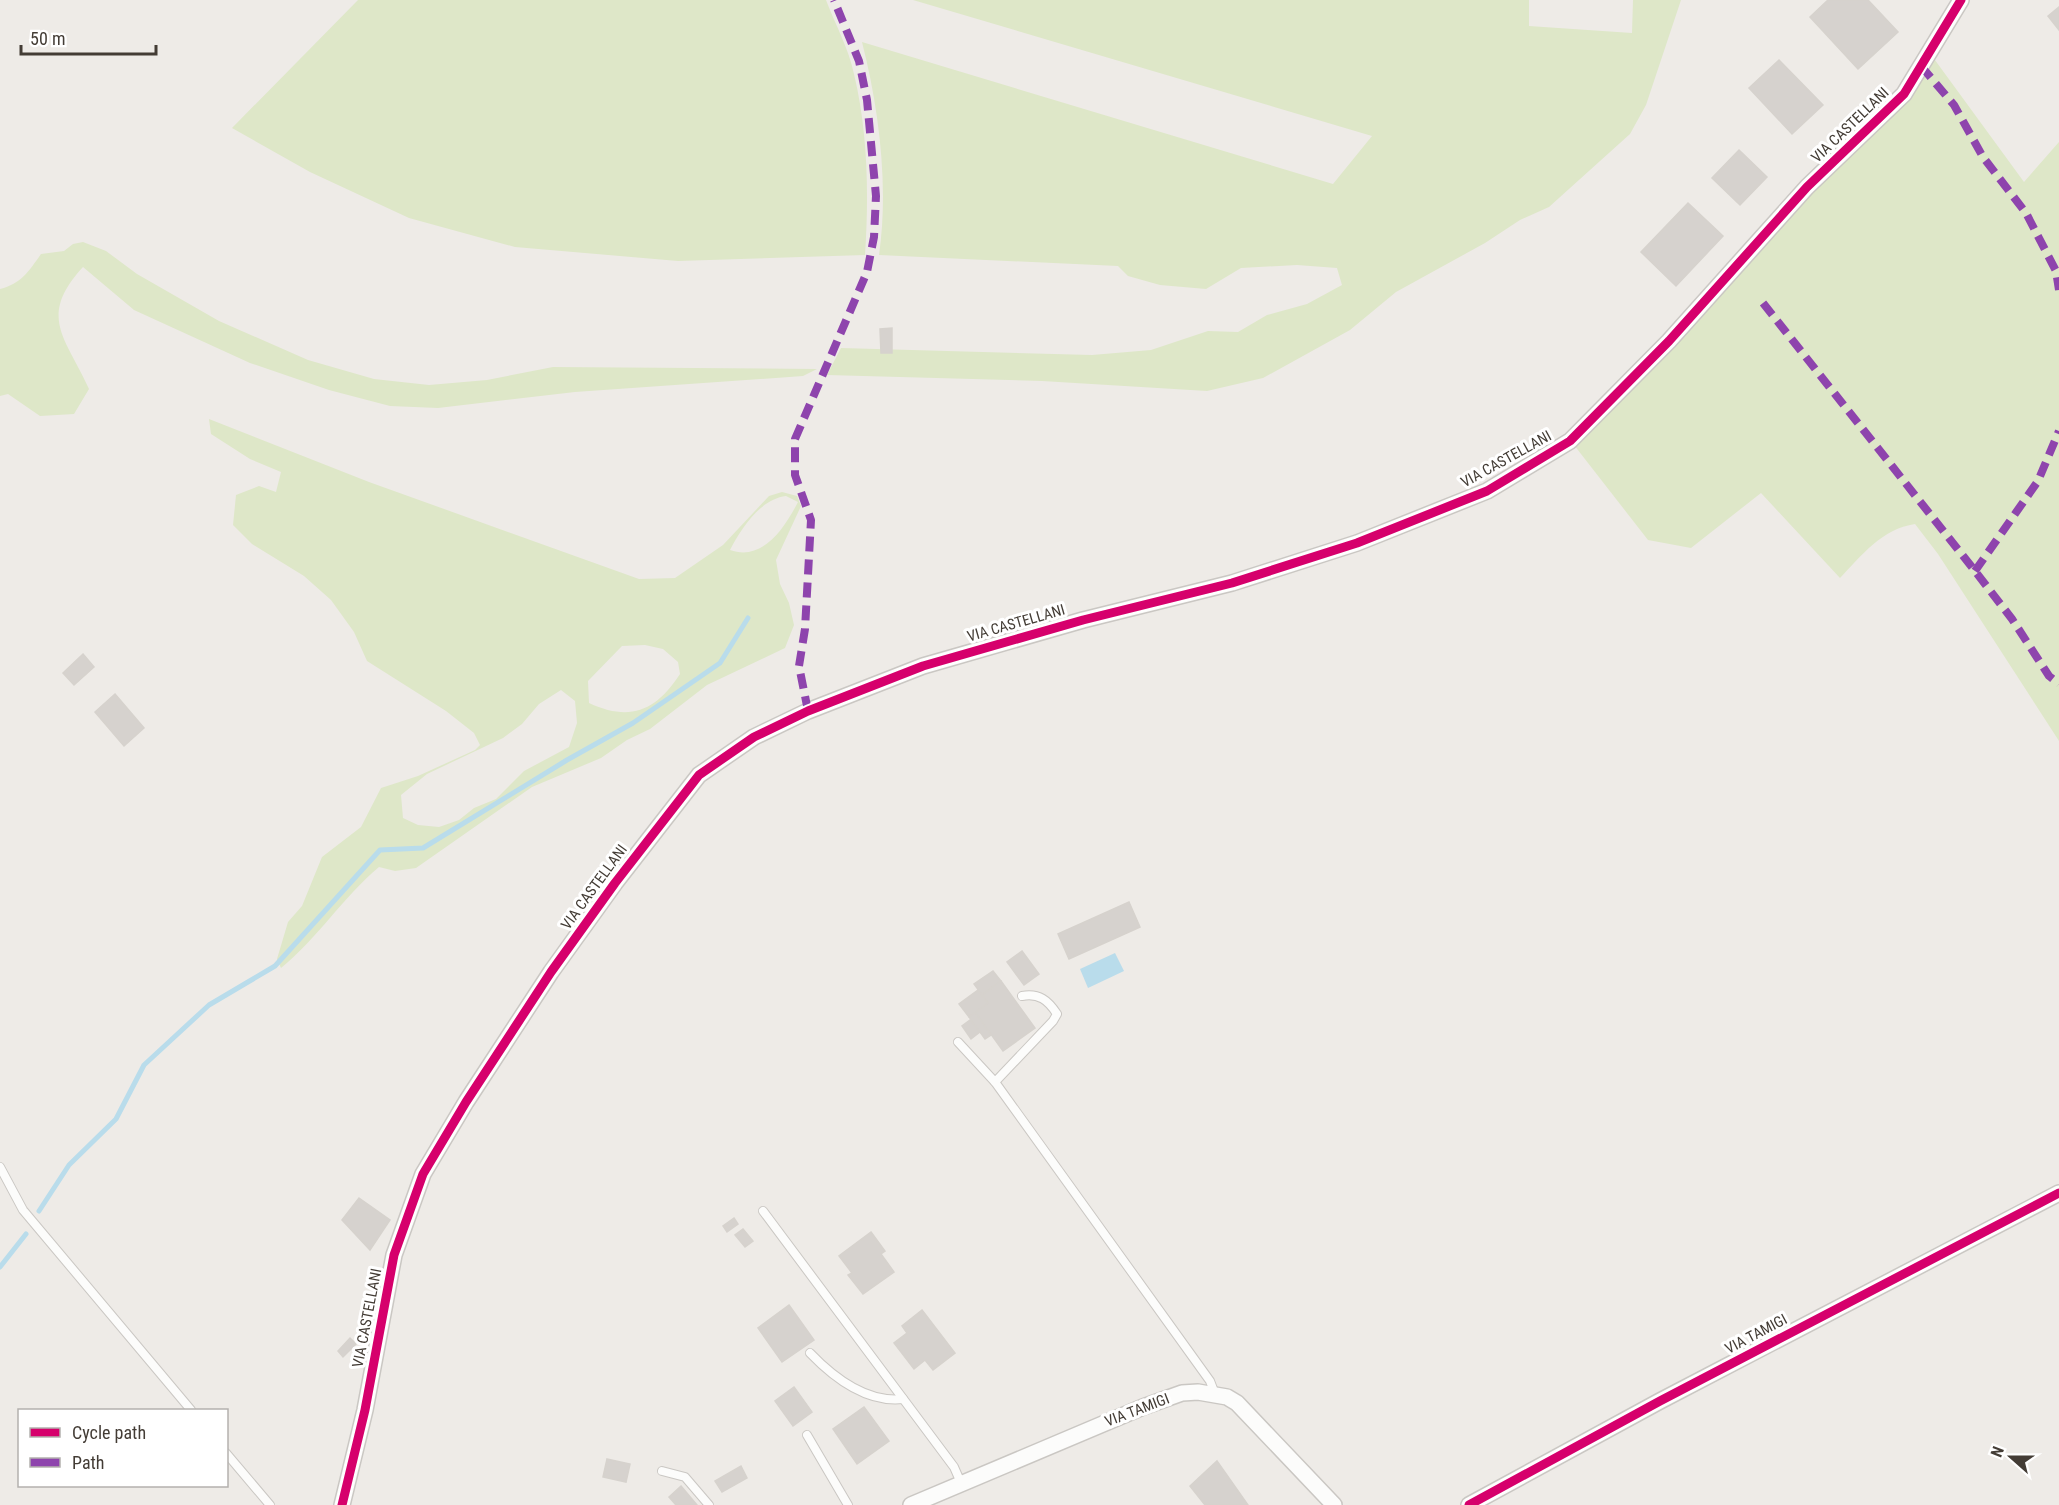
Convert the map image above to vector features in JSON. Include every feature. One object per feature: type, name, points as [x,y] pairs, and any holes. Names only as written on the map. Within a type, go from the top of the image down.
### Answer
[{"type":"street","name":"VIA CASTELLANI","points":[[342,1505],[364,1410],[394,1255],[423,1174],[466,1102],[551,972],[615,883],[699,775],[754,737],[812,709],[890,678],[946,659],[1083,620],[1232,583],[1357,543],[1487,491],[1570,441],[1669,341],[1807,187],[1904,94],[1961,0]]},
{"type":"street","name":"VIA TAMIGI","points":[[1469,1505],[1660,1401],[2059,1192]]},
{"type":"street","name":"VIA TAMIGI","points":[[911,1505],[1083,1431],[1182,1393],[1215,1394],[1237,1403],[1334,1505]]},
{"type":"lane","points":[[995,1082],[1057,1014],[1045,999],[1032,994],[1022,996]]},
{"type":"lane","points":[[958,1042],[995,1082],[1210,1381],[1215,1394]]},
{"type":"lane","points":[[0,1167],[22,1210],[190,1409]]},
{"type":"lane","points":[[763,1211],[954,1467],[961,1483]]},
{"type":"lane","points":[[810,1353],[832,1376],[863,1392],[889,1401],[903,1400]]},
{"type":"lane","points":[[807,1435],[848,1505]]},
{"type":"lane","points":[[228,1455],[270,1505]]},
{"type":"lane","points":[[662,1471],[685,1477],[709,1505]]},
{"type":"green space","points":[[358,0],[826,0],[852,65],[859,96],[865,141],[867,186],[865,255],[678,261],[515,247],[409,218],[310,172],[232,128]]},
{"type":"green space","points":[[913,0],[1529,0],[1529,26],[1632,33],[1633,0],[1681,0],[1646,105],[1630,134],[1549,207],[1520,220],[1485,243],[1396,292],[1350,330],[1263,378],[1207,391],[1042,381],[827,375],[841,348],[1092,355],[1151,350],[1208,331],[1238,332],[1267,315],[1307,304],[1342,285],[1337,268],[1297,265],[1241,268],[1206,289],[1160,285],[1128,276],[1118,266],[879,255],[883,202],[881,148],[862,42],[1333,184],[1372,136]]},
{"type":"green space","points":[[1932,56],[2024,182],[2059,142],[2059,741],[1938,554],[1915,524],[1892,531],[1873,544],[1840,578],[1761,493],[1691,548],[1648,540],[1574,445]]},
{"type":"green space","points":[[83,242],[106,251],[137,274],[219,321],[308,360],[374,379],[429,385],[487,380],[553,367],[817,369],[803,376],[575,392],[438,408],[390,406],[329,390],[250,363],[134,310],[83,267],[61,300],[59,314],[60,328],[65,341],[89,389],[74,414],[40,416],[8,394],[0,396],[0,289],[19,280],[41,254],[64,251],[73,244]]},
{"type":"green space","points":[[209,419],[369,482],[639,579],[675,578],[723,545],[769,496],[782,492],[797,496],[801,506],[776,560],[780,584],[789,603],[794,625],[785,648],[707,685],[650,729],[627,740],[601,758],[532,787],[416,868],[395,871],[379,867],[354,891],[307,944],[281,968],[277,959],[288,922],[302,906],[322,857],[361,827],[381,788],[418,776],[475,750],[480,745],[474,733],[446,711],[367,661],[354,632],[331,600],[304,576],[252,544],[233,525],[236,495],[259,486],[276,492],[281,472],[250,459],[211,434]],"holes":[[[786,496],[798,502],[787,522],[772,540],[753,551],[730,550],[752,516],[768,503]],[[645,645],[663,649],[678,662],[680,674],[661,697],[641,709],[629,712],[617,712],[589,703],[588,681],[622,646]],[[561,690],[575,701],[577,723],[569,747],[524,771],[496,799],[474,808],[459,820],[439,827],[418,825],[403,818],[401,795],[427,774],[503,738],[522,724],[539,704]]]},
{"type":"water","points":[[1115,953],[1124,971],[1088,988],[1080,969]]},
{"type":"building","points":[[1828,0],[1868,0],[1898,32],[1858,69],[1810,17]]},
{"type":"building","points":[[2059,7],[2059,30],[2048,16]]},
{"type":"building","points":[[1779,60],[1823,105],[1792,134],[1749,88]]},
{"type":"building","points":[[1739,150],[1767,177],[1740,205],[1712,178]]},
{"type":"building","points":[[1688,203],[1723,236],[1676,286],[1641,252]]},
{"type":"building","points":[[892,328],[892,353],[881,353],[880,329]]},
{"type":"building","points":[[83,654],[94,667],[74,685],[63,673]]},
{"type":"building","points":[[115,694],[144,728],[124,746],[95,712]]},
{"type":"building","points":[[1129,902],[1140,927],[1069,959],[1058,934]]},
{"type":"building","points":[[1022,951],[1039,974],[1024,985],[1007,962]]},
{"type":"building","points":[[993,971],[1001,981],[982,995],[974,984]]},
{"type":"building","points":[[1001,981],[1035,1028],[1003,1051],[975,1012],[988,1003],[982,995]]},
{"type":"building","points":[[978,990],[988,1003],[969,1017],[959,1004]]},
{"type":"building","points":[[975,1012],[991,1035],[985,1039],[969,1017]]},
{"type":"building","points":[[970,1020],[980,1032],[971,1039],[962,1026]]},
{"type":"building","points":[[359,1198],[390,1220],[370,1250],[342,1220]]},
{"type":"building","points":[[734,1218],[738,1224],[727,1232],[723,1226]]},
{"type":"building","points":[[743,1229],[753,1241],[745,1247],[735,1235]]},
{"type":"building","points":[[871,1232],[885,1251],[881,1254],[894,1272],[863,1294],[848,1275],[852,1273],[839,1256]]},
{"type":"building","points":[[789,1305],[814,1340],[782,1362],[758,1328]]},
{"type":"building","points":[[922,1310],[955,1353],[933,1370],[925,1360],[914,1369],[894,1343],[907,1333],[902,1326]]},
{"type":"building","points":[[350,1338],[356,1344],[343,1357],[338,1351]]},
{"type":"building","points":[[794,1387],[812,1412],[793,1426],[775,1401]]},
{"type":"building","points":[[864,1407],[889,1441],[857,1464],[833,1429]]},
{"type":"building","points":[[607,1459],[630,1464],[626,1482],[603,1477]]},
{"type":"building","points":[[1217,1461],[1248,1505],[1205,1505],[1190,1486]]},
{"type":"building","points":[[741,1466],[747,1478],[722,1492],[715,1481]]},
{"type":"building","points":[[681,1486],[697,1505],[676,1505],[669,1497]]},
{"type":"waterway","points":[[39,1211],[69,1165],[116,1119],[144,1065],[209,1005],[275,966],[380,850],[423,848],[567,760],[633,723],[720,663],[748,618]]},
{"type":"waterway","points":[[0,1267],[26,1234]]},
{"type":"marked path","points":[[808,711],[799,666],[805,629],[811,520],[795,475],[795,439],[867,272],[874,237],[876,196],[867,100],[859,61],[834,0]]},
{"type":"marked path","points":[[1921,66],[1954,105],[1983,157],[2026,213],[2056,271],[2059,290]]},
{"type":"marked path","points":[[1763,303],[1975,571],[2012,619],[2049,676],[2059,684]]},
{"type":"marked path","points":[[1975,571],[2038,481],[2059,431]]},
{"type":"cycle path","points":[[342,1505],[365,1410],[394,1255],[423,1174],[466,1102],[551,972],[615,883],[699,775],[754,737],[808,711],[923,666],[1083,620],[1232,583],[1357,543],[1487,491],[1570,441],[1669,341],[1807,187],[1904,94],[1961,0]]},
{"type":"cycle path","points":[[1469,1505],[1660,1401],[2059,1193]]}]
